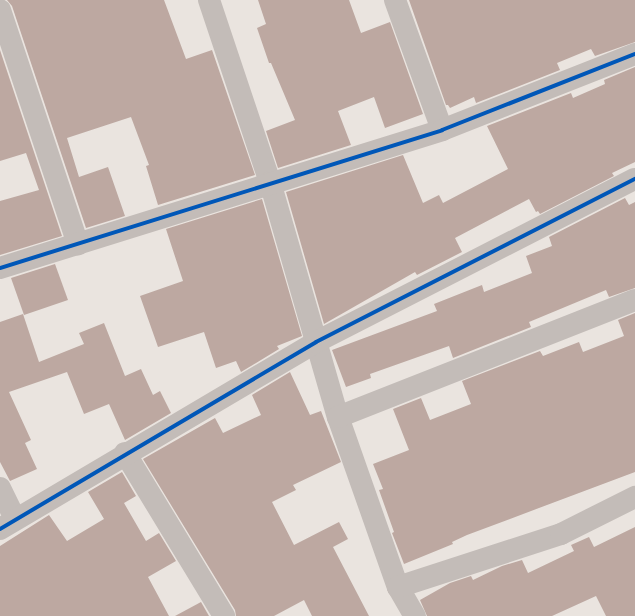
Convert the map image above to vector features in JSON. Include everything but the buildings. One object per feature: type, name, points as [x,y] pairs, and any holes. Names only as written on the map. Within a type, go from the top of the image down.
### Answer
[{"type":"street","points":[[209,0],[270,182],[338,417],[398,587],[414,616]]},
{"type":"street","points":[[395,0],[442,130]]},
{"type":"street","points":[[0,10],[78,244]]},
{"type":"street","points":[[0,268],[270,182],[442,130],[635,54]]},
{"type":"street","points":[[0,488],[7,524],[125,453],[316,342],[635,179]]},
{"type":"street","points":[[338,417],[635,300]]},
{"type":"street","points":[[125,453],[224,616]]},
{"type":"street","points":[[398,587],[562,534],[635,497]]},
{"type":"cycle path","points":[[0,268],[442,130],[635,54]]},
{"type":"cycle path","points":[[0,529],[316,342],[635,179]]}]
